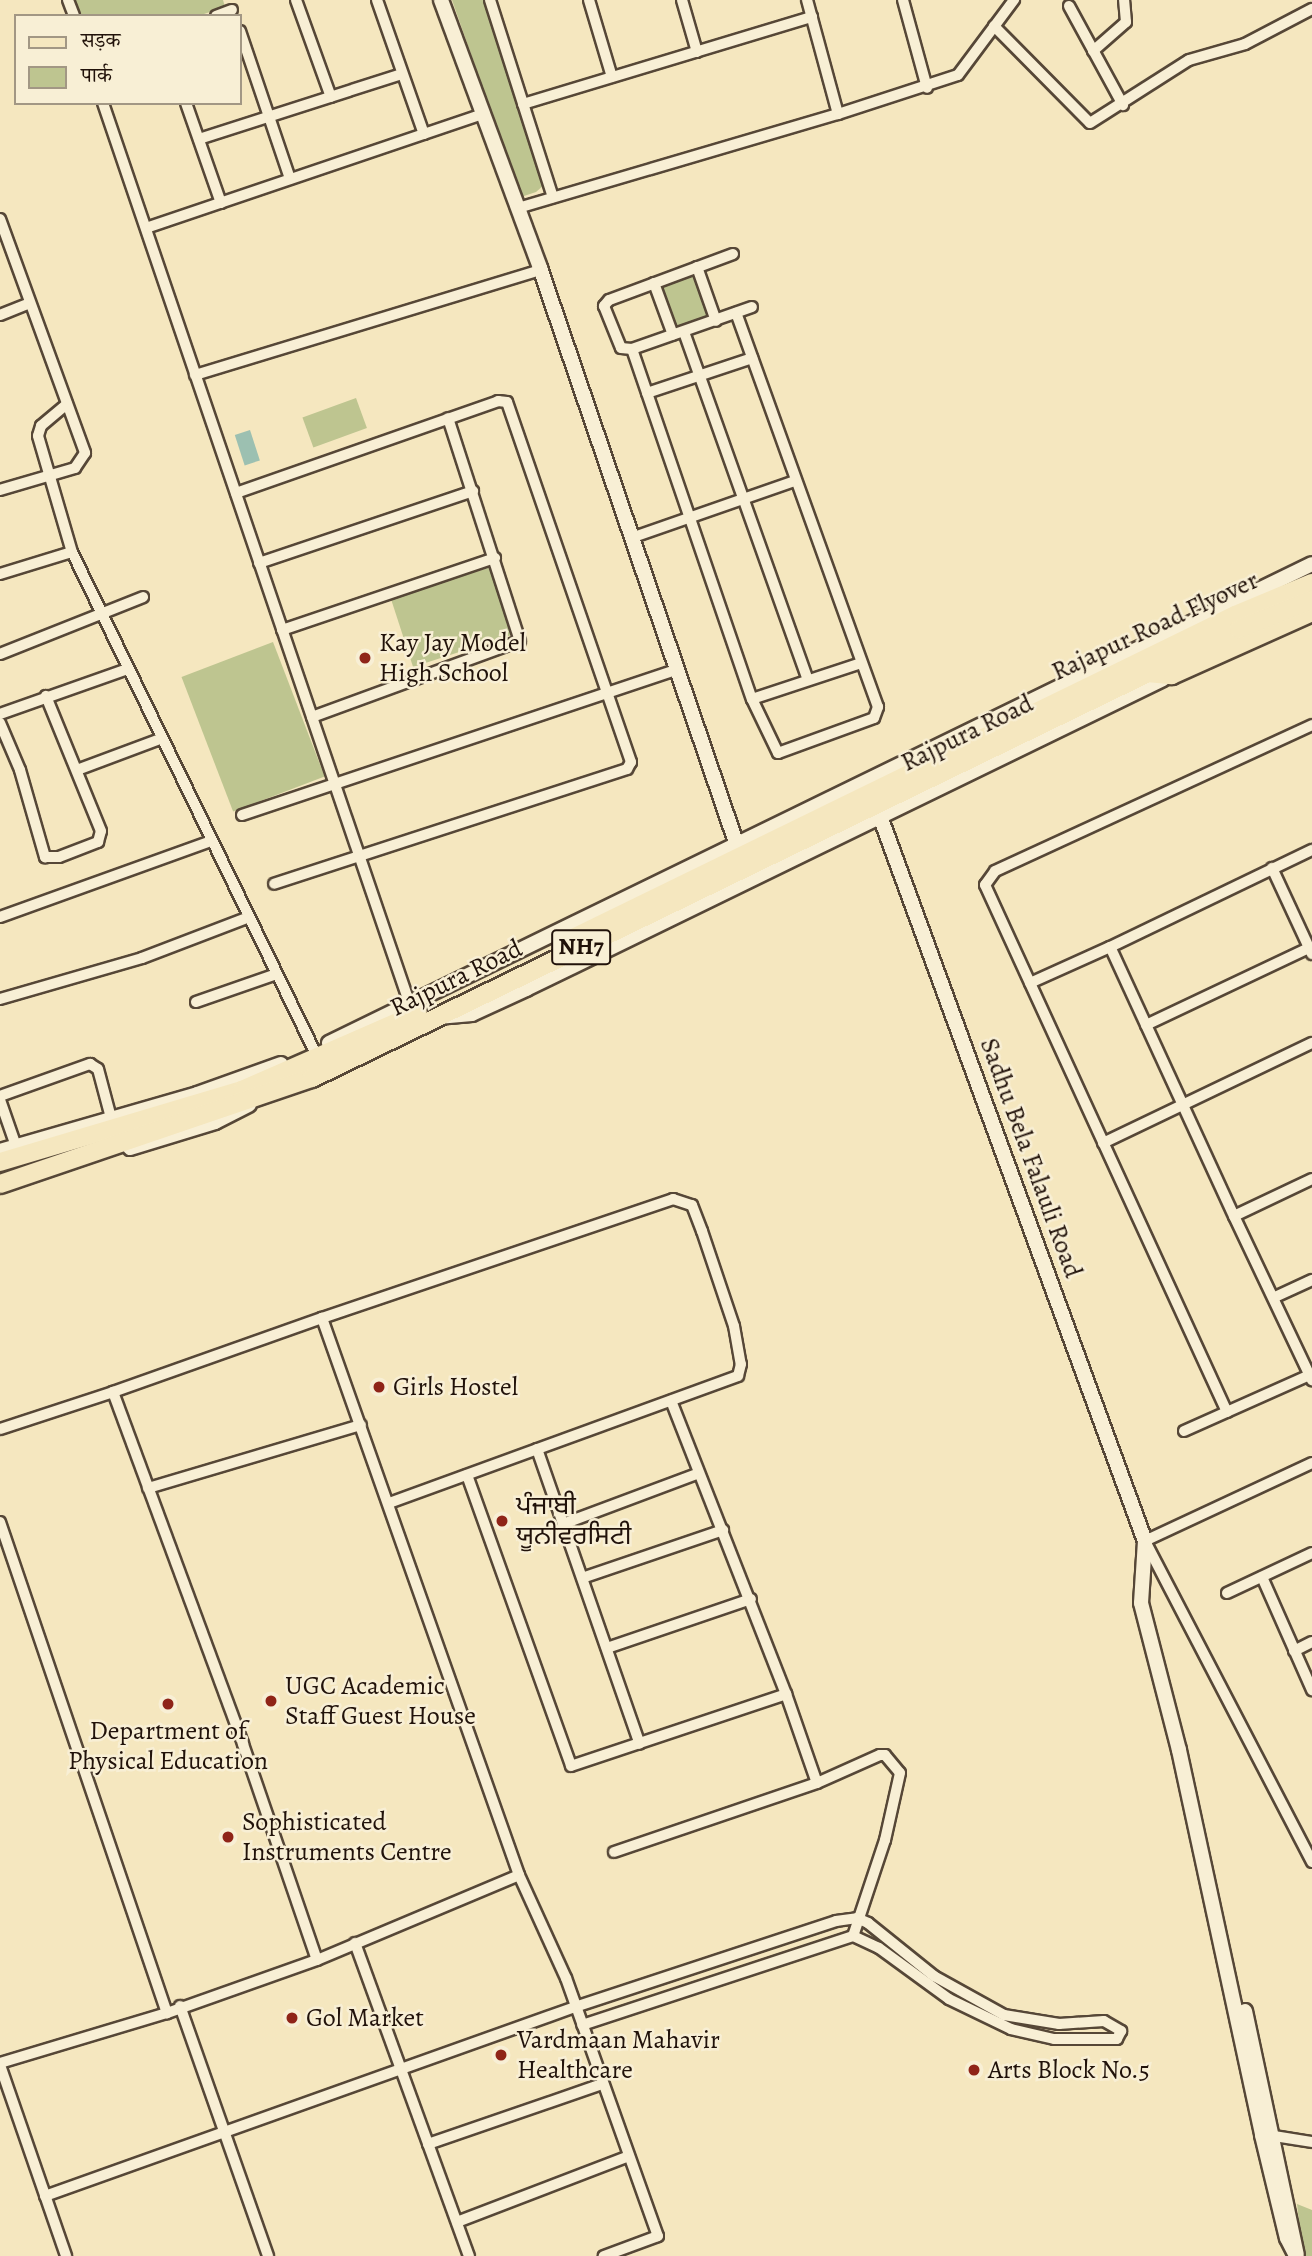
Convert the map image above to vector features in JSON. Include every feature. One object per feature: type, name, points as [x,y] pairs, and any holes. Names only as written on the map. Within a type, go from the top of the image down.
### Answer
[{"type":"highway","name":"Rajapur Road Flyover","points":[[876,805],[1312,583]]},
{"type":"highway","name":"Rajapur Road Flyover","points":[[1155,677],[1237,622],[1312,600]]},
{"type":"highway","name":"Rajpura Road","points":[[0,1162],[302,1067],[741,857],[876,805],[1155,677]]},
{"type":"highway","name":"Rajpura Road","points":[[0,1184],[262,1097],[435,1017],[741,857]]},
{"type":"main road","points":[[1155,677],[1312,613]]},
{"type":"street","points":[[296,0],[331,97]]},
{"type":"street","points":[[377,0],[424,134]]},
{"type":"street","points":[[441,0],[541,270],[741,857]]},
{"type":"street","points":[[490,0],[553,197]]},
{"type":"street","points":[[589,0],[612,77]]},
{"type":"street","points":[[682,0],[697,52]]},
{"type":"street","points":[[807,0],[838,114]]},
{"type":"street","points":[[902,0],[927,88]]},
{"type":"street","points":[[518,208],[927,88],[958,75],[1014,0]]},
{"type":"street","points":[[1093,51],[1126,22],[1124,0]]},
{"type":"street","points":[[1069,6],[1123,105]]},
{"type":"street","points":[[994,26],[1086,122],[1095,122],[1189,60],[1245,44],[1312,9]]},
{"type":"street","points":[[523,104],[812,17]]},
{"type":"street","points":[[242,37],[290,179]]},
{"type":"street","points":[[199,139],[402,74]]},
{"type":"street","points":[[104,105],[410,1005]]},
{"type":"street","points":[[187,105],[221,202]]},
{"type":"street","points":[[146,228],[483,114]]},
{"type":"street","points":[[1,224],[85,458],[75,468],[49,477],[1,486]]},
{"type":"street","points":[[733,254],[609,300],[604,306],[621,348],[632,349],[752,307]]},
{"type":"street","points":[[697,267],[716,321]]},
{"type":"street","points":[[195,375],[541,270]]},
{"type":"street","points":[[654,283],[673,335]]},
{"type":"street","points":[[0,316],[30,303]]},
{"type":"street","points":[[632,349],[752,699],[772,749],[781,753],[876,716],[877,704],[736,313]]},
{"type":"street","points":[[684,332],[741,500],[808,680]]},
{"type":"street","points":[[647,393],[752,358]]},
{"type":"street","points":[[236,493],[498,401],[507,402],[631,760],[629,767],[274,884]]},
{"type":"street","points":[[67,404],[38,432],[72,552],[100,616],[274,975],[314,1050]]},
{"type":"street","points":[[312,717],[517,644],[520,635],[449,418]]},
{"type":"street","points":[[631,538],[795,481]]},
{"type":"street","points":[[259,563],[473,491]]},
{"type":"street","points":[[0,574],[72,552]]},
{"type":"street","points":[[282,630],[495,558]]},
{"type":"street","points":[[0,1151],[111,1118],[200,1099],[314,1050],[741,857],[1312,564]]},
{"type":"street","points":[[0,654],[143,597]]},
{"type":"street","points":[[752,699],[861,663]]},
{"type":"street","points":[[0,713],[128,669]]},
{"type":"street","points":[[242,815],[676,670]]},
{"type":"street","points":[[0,723],[20,770],[41,851],[50,859],[82,850],[100,838],[77,770],[46,696]]},
{"type":"street","points":[[1227,1412],[986,888],[991,874],[1312,725]]},
{"type":"street","points":[[77,770],[160,739]]},
{"type":"street","points":[[435,1017],[472,1014],[876,805]]},
{"type":"street","name":"Sadhu Bela Falauli Road","points":[[876,805],[1144,1541]]},
{"type":"street","points":[[0,917],[211,841]]},
{"type":"street","points":[[1030,983],[1312,850]]},
{"type":"street","points":[[1146,1025],[1311,951],[1272,868]]},
{"type":"street","points":[[0,999],[142,958],[247,918]]},
{"type":"street","points":[[1110,947],[1311,1376],[1184,1431]]},
{"type":"street","points":[[196,1002],[274,975]]},
{"type":"street","points":[[1103,1143],[1312,1044]]},
{"type":"street","points":[[16,1146],[0,1098],[90,1064],[98,1069],[111,1118]]},
{"type":"street","points":[[0,1189],[206,1125],[262,1097]]},
{"type":"street","points":[[1234,1216],[1312,1179]]},
{"type":"street","points":[[0,1429],[680,1198],[692,1205],[734,1326],[741,1364],[734,1379],[389,1503]]},
{"type":"street","points":[[1275,1297],[1312,1280]]},
{"type":"street","points":[[322,1318],[519,1875],[582,2025],[658,2236],[604,2256]]},
{"type":"street","points":[[113,1392],[317,1960]]},
{"type":"street","points":[[671,1401],[697,1475],[751,1599],[817,1783]]},
{"type":"street","points":[[149,1488],[361,1425]]},
{"type":"street","points":[[537,1449],[585,1577],[640,1744]]},
{"type":"street","points":[[1144,1541],[1312,1463]]},
{"type":"street","points":[[467,1475],[571,1766],[786,1694]]},
{"type":"street","points":[[564,1524],[697,1475]]},
{"type":"street","points":[[0,1522],[167,2013]]},
{"type":"street","points":[[585,1577],[723,1530]]},
{"type":"street","points":[[1144,1541],[1143,1588],[1296,2256]]},
{"type":"street","points":[[1144,1541],[1311,1858]]},
{"type":"street","points":[[1227,1593],[1312,1553]]},
{"type":"street","points":[[1262,1577],[1312,1690]]},
{"type":"street","points":[[607,1648],[751,1599]]},
{"type":"street","points":[[1294,1651],[1312,1642]]},
{"type":"street","points":[[614,1852],[817,1783],[885,1755],[900,1773],[885,1840],[853,1936]]},
{"type":"street","points":[[66,2256],[0,2064],[167,2013],[317,1960],[519,1875]]},
{"type":"street","points":[[46,2196],[575,2007],[836,1921],[857,1918],[934,1976],[991,2009],[1040,2022],[1104,2021],[1119,2027],[1120,2036],[1054,2039],[1011,2029],[949,1999],[880,1948],[853,1936],[582,2025]]},
{"type":"street","points":[[355,1943],[469,2256]]},
{"type":"street","points":[[180,2007],[268,2256]]},
{"type":"street","points":[[428,2144],[602,2084]]},
{"type":"street","points":[[1267,2135],[1312,2142]]},
{"type":"street","points":[[457,2222],[629,2156]]},
{"type":"green space","points":[[73,0],[223,0],[225,7],[204,14],[78,14]]},
{"type":"green space","points":[[452,0],[483,0],[544,185],[536,192],[521,197]]},
{"type":"green space","points":[[691,272],[712,317],[677,328],[659,284]]},
{"type":"green space","points":[[356,398],[367,428],[313,448],[302,417]]},
{"type":"green space","points":[[491,567],[513,635],[413,667],[391,599]]},
{"type":"green space","points":[[273,642],[325,776],[233,812],[182,677]]},
{"type":"green space","points":[[1297,2204],[1312,2210],[1312,2256],[1303,2256]]},
{"type":"shaded area","points":[[250,430],[260,460],[245,465],[235,435]]},
{"type":"place","name":"Kay Jay Model High School","points":[[365,658]]},
{"type":"place","name":"Girls Hostel","points":[[379,1387]]},
{"type":"place","name":"ਪੰਜਾਬੀ ਯੂਨੀਵਰਸਿਟੀ","points":[[502,1521]]},
{"type":"place","name":"UGC Academic Staff Guest House","points":[[271,1701]]},
{"type":"place","name":"Department of Physical Education","points":[[168,1704]]},
{"type":"place","name":"Sophisticated Instruments Centre","points":[[228,1837]]},
{"type":"place","name":"Gol Market","points":[[292,2018]]},
{"type":"place","name":"Vardmaan Mahavir Healthcare","points":[[501,2055]]},
{"type":"place","name":"Arts Block No.5","points":[[974,2070]]}]
